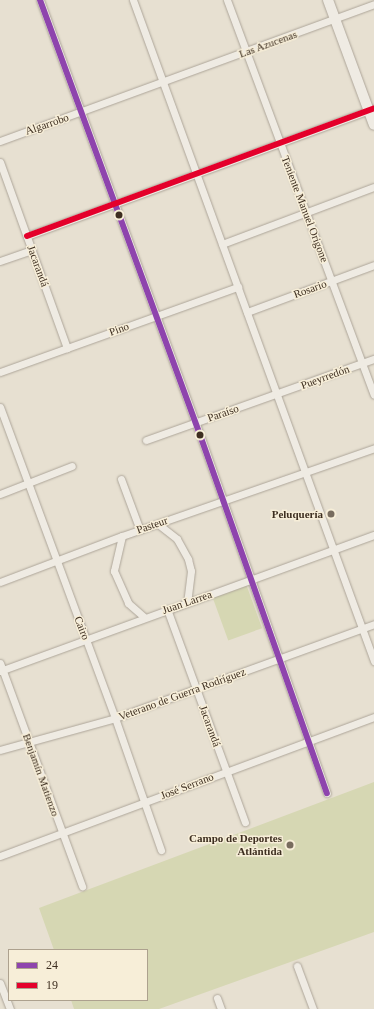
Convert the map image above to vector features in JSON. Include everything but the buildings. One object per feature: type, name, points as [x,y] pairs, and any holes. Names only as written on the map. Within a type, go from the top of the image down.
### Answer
[{"type":"street","points":[[40,0],[195,422],[278,659],[327,793]]},
{"type":"street","points":[[133,0],[277,394],[332,550],[374,661]]},
{"type":"street","name":"Teniente Manuel Origone","points":[[228,0],[374,395]]},
{"type":"street","points":[[328,0],[371,109],[374,125]]},
{"type":"street","name":"Las Azucenas","points":[[162,82],[374,4]]},
{"type":"street","name":"Algarrobo","points":[[0,141],[162,82]]},
{"type":"street","points":[[27,236],[280,144],[371,109]]},
{"type":"street","name":"Jacarandá","points":[[0,162],[67,348]]},
{"type":"street","points":[[222,244],[374,186]]},
{"type":"street","points":[[0,261],[32,250]]},
{"type":"street","name":"Rosario","points":[[247,312],[374,265]]},
{"type":"street","name":"Pino","points":[[0,372],[238,287]]},
{"type":"street","name":"Pueyrredón","points":[[277,394],[374,359]]},
{"type":"street","name":"Paraíso","points":[[146,440],[277,394]]},
{"type":"street","name":"Cairo","points":[[0,407],[55,561],[116,718],[161,850]]},
{"type":"street","name":"Pasteur","points":[[0,582],[222,500],[374,448]]},
{"type":"street","points":[[0,494],[72,466]]},
{"type":"street","points":[[121,479],[140,530]]},
{"type":"street","points":[[158,524],[177,539],[188,559],[191,571],[187,602]]},
{"type":"street","name":"Juan Larrea","points":[[1,668],[86,639],[374,534]]},
{"type":"street","points":[[122,536],[114,571],[128,603],[144,617]]},
{"type":"street","name":"Jacarandá","points":[[167,609],[246,822]]},
{"type":"street","name":"Veterano de Guerra Rodríguez","points":[[0,750],[116,718],[374,624]]},
{"type":"street","name":"Benjamín Matienzo","points":[[1,668],[82,886]]},
{"type":"street","name":"José Serrano","points":[[0,856],[145,803],[308,740],[374,717]]},
{"type":"street","points":[[297,966],[313,1009]]},
{"type":"street","points":[[0,983],[10,1009]]},
{"type":"street","points":[[217,998],[221,1009]]},
{"type":"green space","points":[[246,584],[262,628],[228,640],[212,596]]},
{"type":"green space","name":"Campo de Deportes Atlántida","points":[[374,782],[374,932],[159,1009],[74,1009],[71,1001],[148,1001],[148,949],[54,949],[39,908]]},
{"type":"transit line","name":"24","points":[[40,0],[200,435],[327,793]]},
{"type":"transit line","name":"19","points":[[27,236],[374,108]]},
{"type":"place","name":"Peluquería","points":[[331,514]]},
{"type":"place","name":"Campo de Deportes Atlántida","points":[[290,845]]}]
